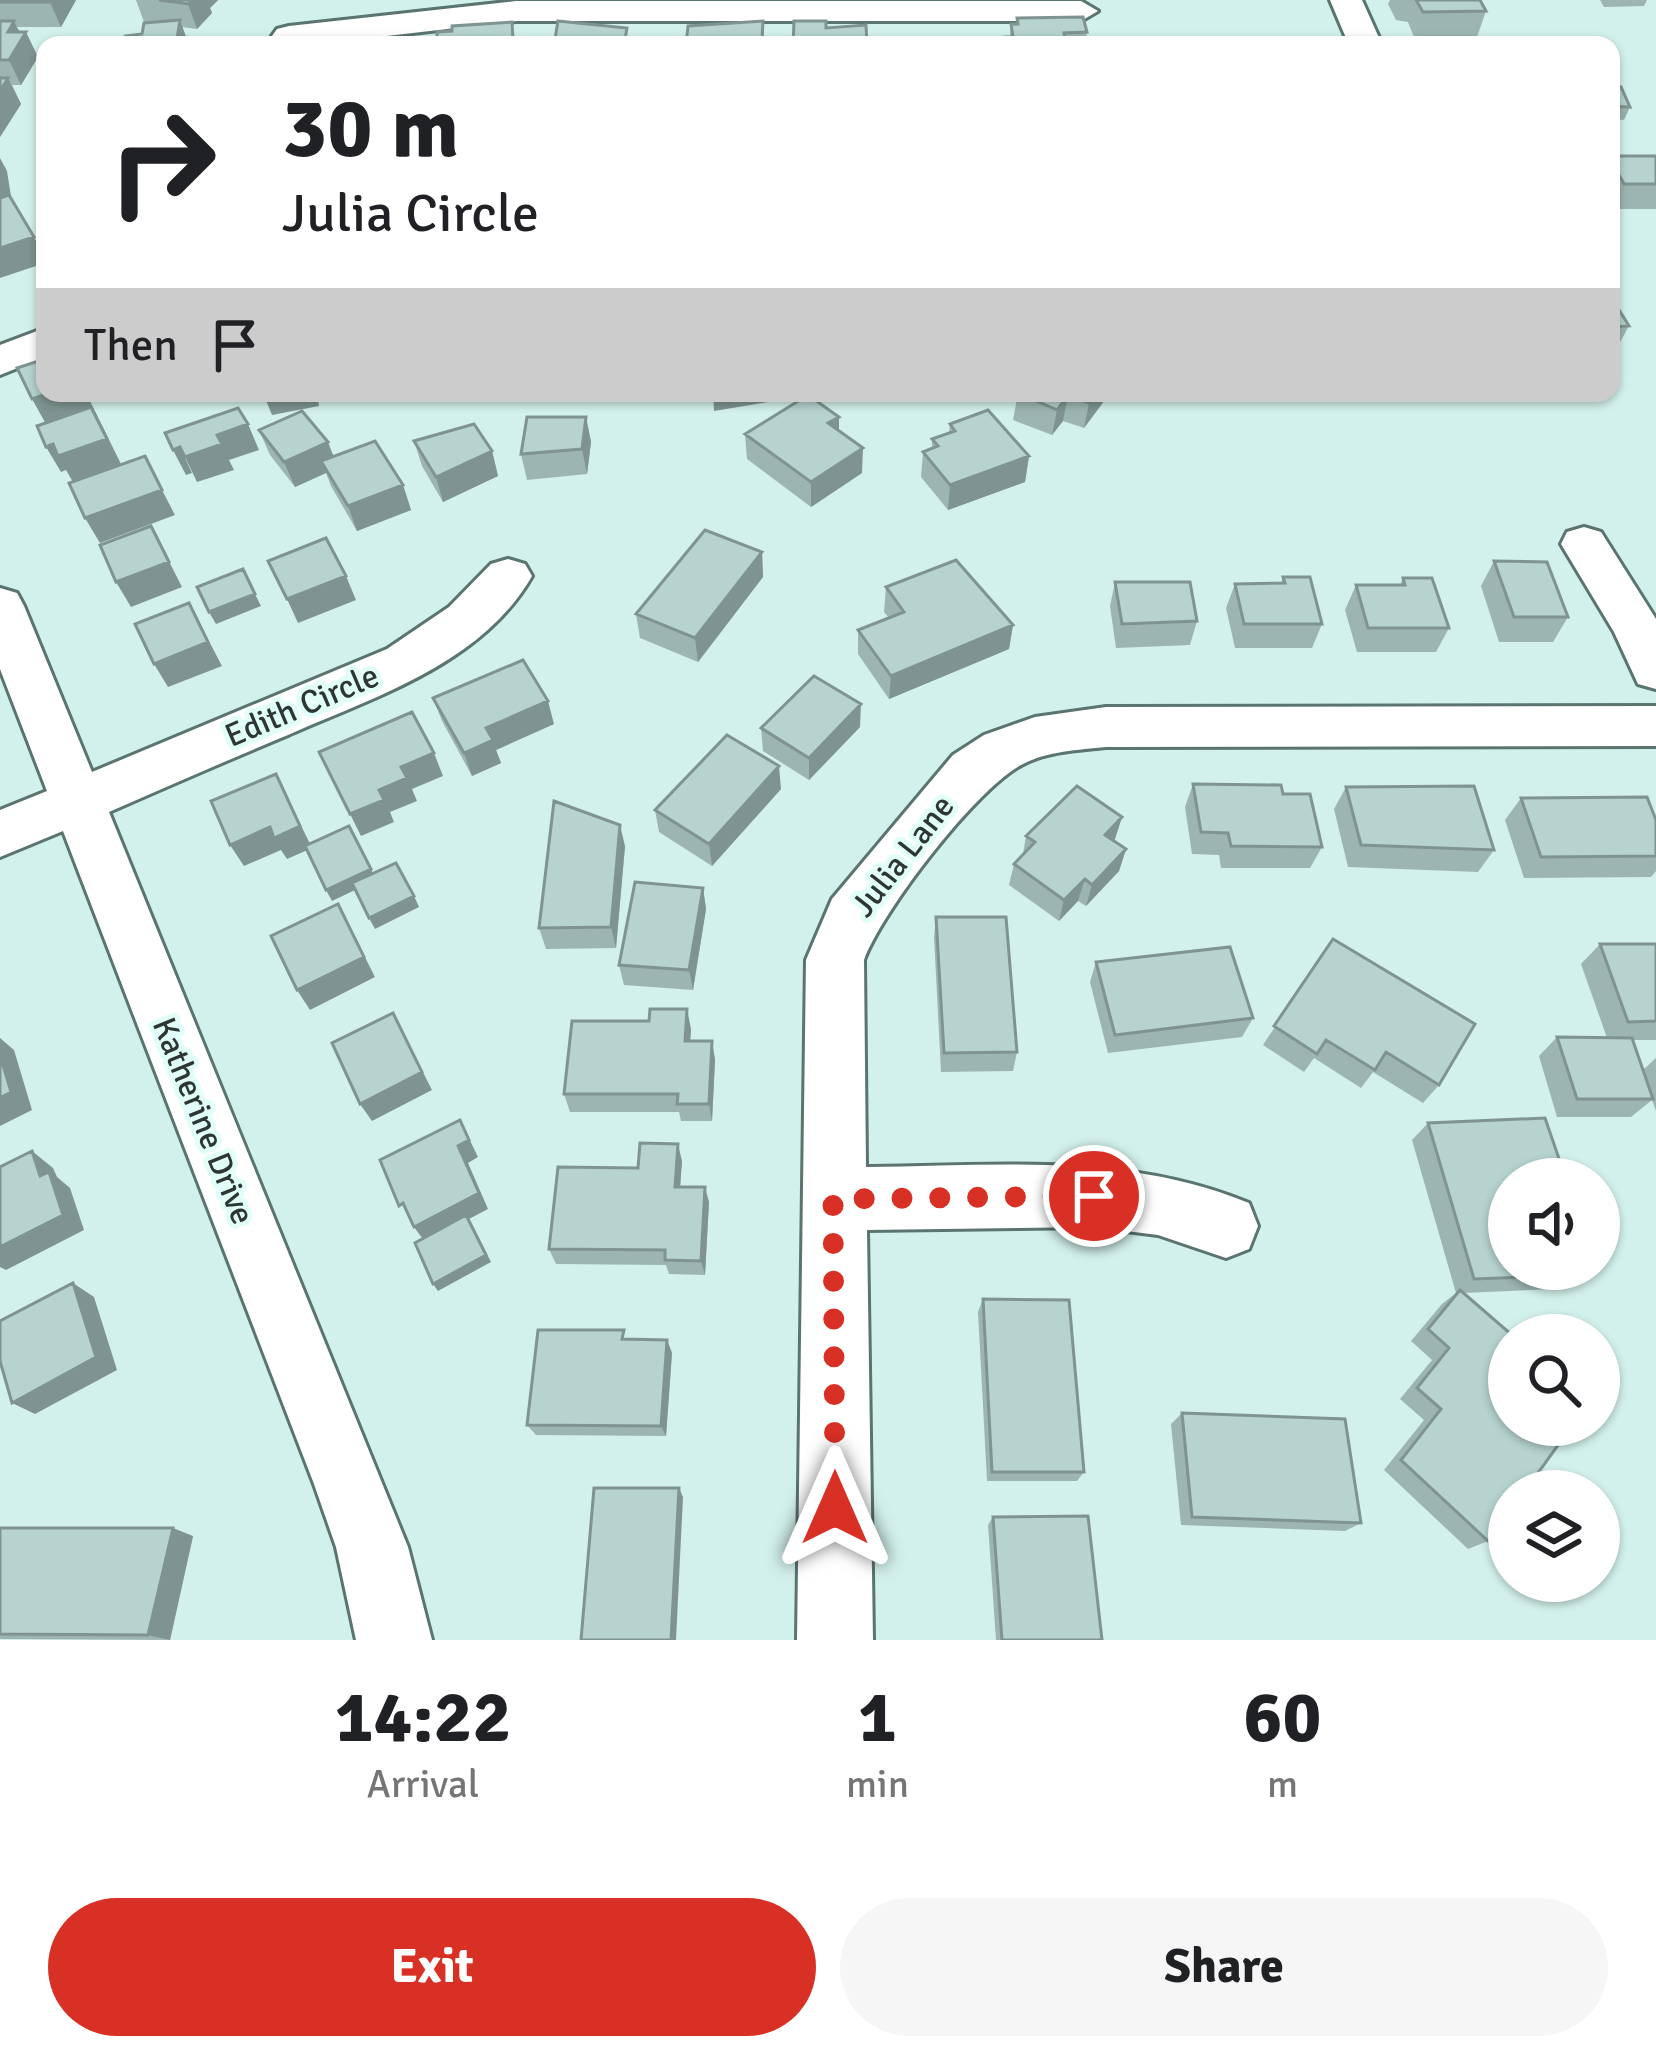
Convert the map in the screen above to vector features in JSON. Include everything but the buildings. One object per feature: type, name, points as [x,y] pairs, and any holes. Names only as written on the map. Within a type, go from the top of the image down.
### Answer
[{"type":"street","points":[[1346,0],[1361,36]]},
{"type":"street","points":[[290,36],[358,32],[495,6],[930,28],[1081,10]]},
{"type":"street","points":[[0,361],[36,345]]},
{"type":"street","points":[[1584,544],[1636,627],[1656,670]]},
{"type":"street","name":"Edith Circle","points":[[0,834],[405,663],[466,620],[508,577]]},
{"type":"street","name":"Katherine Drive","points":[[0,606],[350,1484],[372,1547],[394,1640]]},
{"type":"street","name":"Julia Lane","points":[[836,1640],[832,985],[852,916],[972,770],[996,750],[1025,737],[1106,727],[1656,727]]},
{"type":"street","points":[[833,1199],[1094,1196],[1158,1204],[1226,1226]]},
{"type":"route","points":[[835,1508],[833,1199],[1094,1196]]}]
